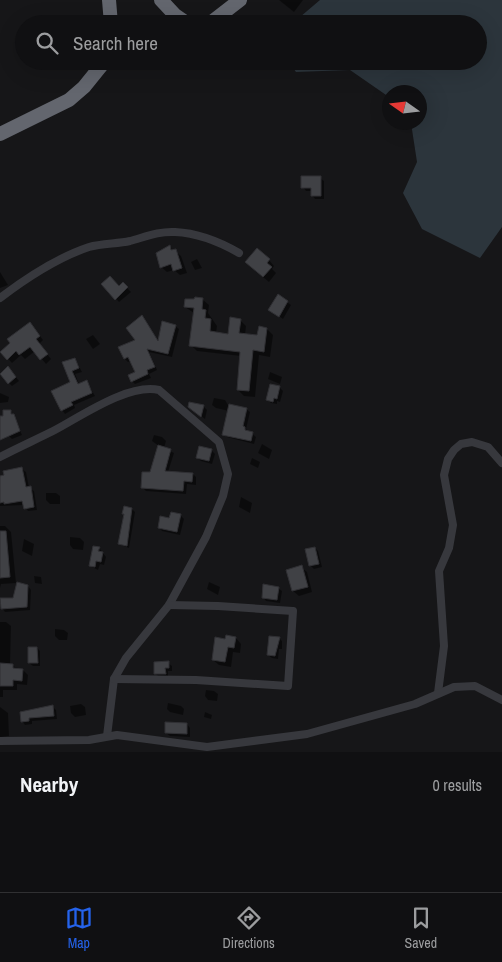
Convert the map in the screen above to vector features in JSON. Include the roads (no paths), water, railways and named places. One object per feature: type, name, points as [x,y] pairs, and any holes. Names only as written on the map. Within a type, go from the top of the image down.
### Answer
[{"type":"highway","points":[[110,0],[111,15]]},
{"type":"highway","points":[[161,0],[175,15]]},
{"type":"highway","points":[[221,15],[240,0]]},
{"type":"highway","points":[[0,134],[69,100],[84,87],[98,70]]},
{"type":"street","points":[[0,298],[17,285],[70,255],[91,247],[121,243],[155,233],[174,232],[197,235],[240,253]]},
{"type":"street","points":[[0,457],[97,407],[128,394],[150,388],[159,390],[184,413],[200,423],[219,442],[228,474],[223,496],[206,537],[169,605],[126,658],[114,679],[107,736]]},
{"type":"street","points":[[438,693],[444,646],[439,595],[440,571],[449,548],[453,525],[444,475],[448,460],[454,450],[461,444],[472,442],[488,447],[502,463]]},
{"type":"street","points":[[114,679],[196,680],[288,686],[293,611],[169,605]]},
{"type":"street","points":[[0,741],[89,740],[107,736],[138,737],[207,747],[307,734],[415,704],[454,687],[475,686],[502,700]]}]
